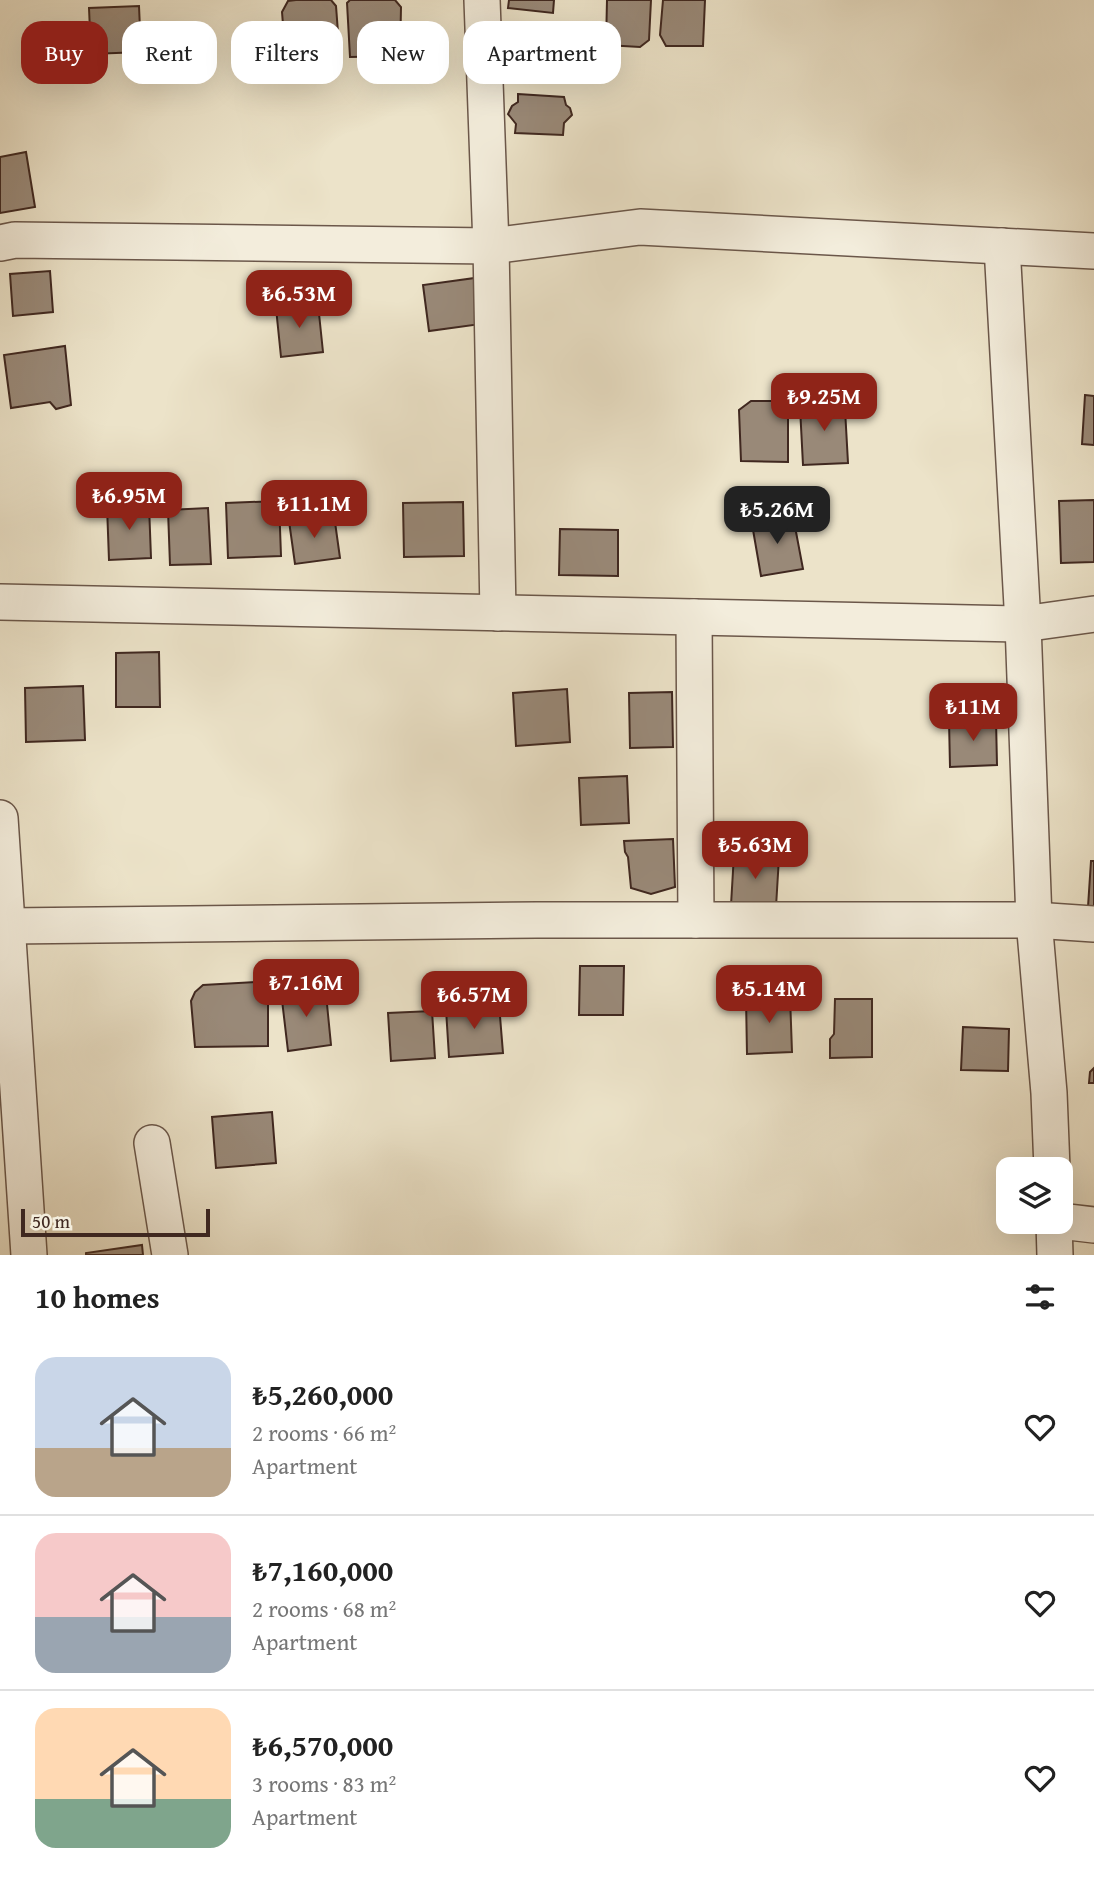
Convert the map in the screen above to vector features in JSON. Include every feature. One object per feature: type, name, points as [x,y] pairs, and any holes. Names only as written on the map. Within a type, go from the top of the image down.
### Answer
[{"type":"street","points":[[482,0],[491,246],[498,613]]},
{"type":"street","points":[[0,243],[15,240],[491,246],[640,227],[1094,251]]},
{"type":"street","points":[[1002,246],[1023,624],[1034,920],[1049,1093],[1052,1157]]},
{"type":"street","points":[[0,602],[1023,624],[1094,614]]},
{"type":"street","points":[[694,617],[696,920]]},
{"type":"street","points":[[0,818],[8,926],[6,984],[29,1255]]},
{"type":"street","points":[[8,926],[696,920],[1034,920],[1094,924]]},
{"type":"street","points":[[152,1143],[170,1255]]},
{"type":"street","points":[[1073,1222],[1094,1224]]},
{"type":"street","points":[[1054,1234],[1055,1255]]},
{"type":"building","points":[[331,0],[336,6],[337,21],[283,21],[282,12],[288,1]]},
{"type":"building","points":[[350,0],[395,0],[401,7],[401,21],[357,21],[357,57],[350,57],[347,3]]},
{"type":"building","points":[[509,0],[554,0],[553,13],[508,8]]},
{"type":"building","points":[[607,0],[651,0],[649,40],[640,47],[621,46],[621,21],[607,21]]},
{"type":"building","points":[[663,0],[705,0],[703,46],[666,46],[660,35]]},
{"type":"building","points":[[139,6],[140,21],[122,21],[122,53],[108,53],[108,21],[90,21],[89,8]]},
{"type":"building","points":[[518,94],[564,97],[572,115],[564,123],[563,135],[515,133],[516,124],[508,114],[518,102]]},
{"type":"building","points":[[26,152],[35,207],[0,213],[0,157]]},
{"type":"building","points":[[50,271],[53,312],[13,316],[10,274]]},
{"type":"building","points":[[475,278],[481,324],[429,331],[423,285]]},
{"type":"building","points":[[318,304],[323,352],[281,357],[276,308]]},
{"type":"building","points":[[65,346],[71,405],[56,409],[50,402],[11,408],[4,355]]},
{"type":"building","points":[[1085,395],[1094,396],[1094,445],[1082,444]]},
{"type":"building","points":[[821,399],[836,401],[845,409],[848,463],[803,465],[800,407]]},
{"type":"building","points":[[751,401],[776,401],[788,410],[788,462],[741,461],[739,410]]},
{"type":"building","points":[[1094,500],[1094,562],[1061,563],[1059,501]]},
{"type":"building","points":[[279,501],[281,556],[228,558],[226,503]]},
{"type":"building","points":[[463,502],[464,556],[404,557],[403,503]]},
{"type":"building","points":[[149,505],[151,558],[109,560],[107,506]]},
{"type":"building","points":[[208,508],[211,564],[170,565],[168,510]]},
{"type":"building","points":[[334,515],[340,558],[295,564],[289,521]]},
{"type":"building","points":[[793,516],[803,569],[761,576],[752,524]]},
{"type":"building","points":[[560,529],[618,530],[618,576],[559,575]]},
{"type":"building","points":[[159,652],[160,707],[116,707],[116,653]]},
{"type":"building","points":[[83,686],[85,740],[26,742],[25,688]]},
{"type":"building","points":[[567,689],[570,742],[516,746],[513,693]]},
{"type":"building","points":[[672,692],[673,747],[630,748],[629,693]]},
{"type":"building","points":[[996,719],[997,765],[950,767],[949,720]]},
{"type":"building","points":[[627,776],[629,823],[581,825],[579,778]]},
{"type":"building","points":[[673,839],[675,887],[651,894],[631,888],[624,841]]},
{"type":"building","points":[[734,854],[779,857],[776,907],[731,905]]},
{"type":"building","points":[[1091,861],[1094,861],[1094,908],[1088,907]]},
{"type":"building","points":[[580,966],[624,966],[623,1015],[579,1015]]},
{"type":"building","points":[[257,982],[264,988],[268,1000],[268,1046],[195,1047],[191,1001],[195,992],[203,985]]},
{"type":"building","points":[[317,988],[326,994],[331,1045],[288,1051],[282,1000],[289,992]]},
{"type":"building","points":[[790,996],[792,1052],[747,1054],[746,998]]},
{"type":"building","points":[[835,999],[872,999],[872,1057],[830,1058]]},
{"type":"building","points":[[499,1004],[503,1053],[449,1057],[446,1009]]},
{"type":"building","points":[[432,1011],[435,1058],[391,1061],[388,1013]]},
{"type":"building","points":[[963,1027],[1009,1029],[1008,1071],[961,1070]]},
{"type":"building","points":[[1094,1068],[1094,1083],[1089,1083],[1090,1072]]},
{"type":"building","points":[[272,1112],[276,1163],[216,1168],[212,1117]]},
{"type":"building","points":[[142,1245],[143,1255],[86,1255],[86,1253]]}]
